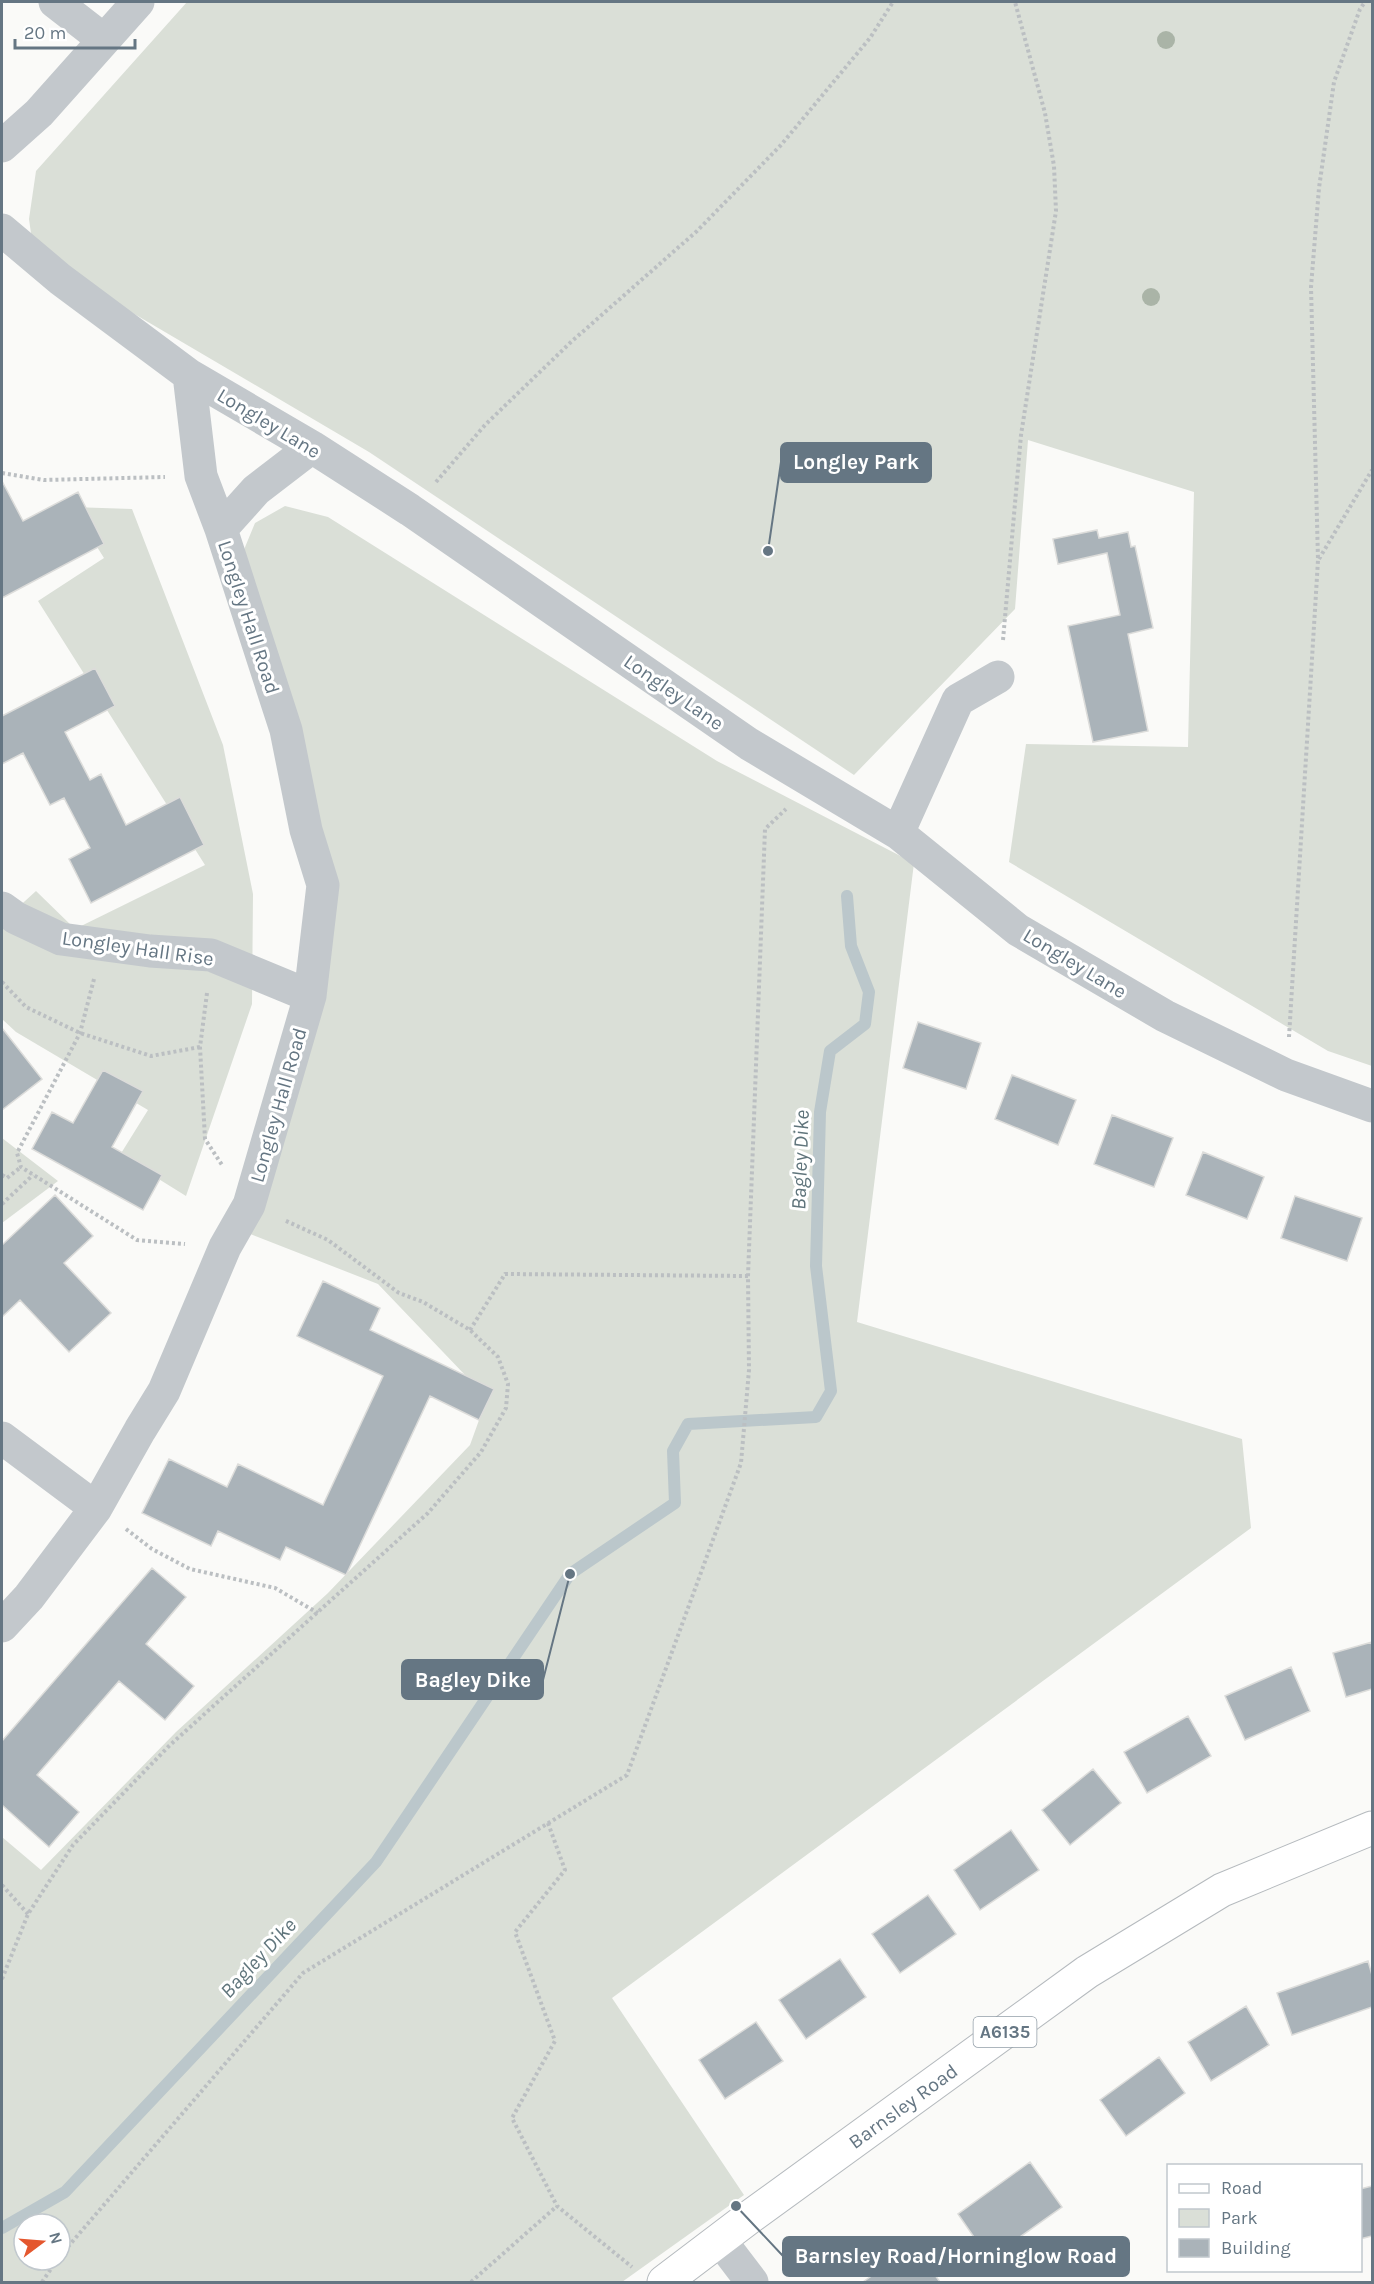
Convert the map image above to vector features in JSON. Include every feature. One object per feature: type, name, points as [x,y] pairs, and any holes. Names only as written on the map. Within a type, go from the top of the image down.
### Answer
[{"type":"main road","name":"Barnsley Road","points":[[664,2283],[1087,1972],[1222,1890],[1372,1828]]},
{"type":"street","points":[[55,2],[104,40]]},
{"type":"street","points":[[2,146],[39,113],[138,2]]},
{"type":"street","name":"Longley Lane","points":[[2,230],[60,279],[189,375],[312,447],[410,510],[749,744],[898,833],[1018,930],[1165,1016],[1286,1075],[1372,1106]]},
{"type":"street","name":"Longley Hall Road","points":[[2,1626],[29,1597],[96,1508],[165,1391],[225,1247],[249,1205],[310,996],[323,885],[306,830],[286,730],[221,529],[201,476],[189,375]]},
{"type":"street","name":"Longley Hall Road","points":[[221,529],[256,490],[312,447]]},
{"type":"street","points":[[898,833],[958,700],[999,676]]},
{"type":"street","name":"Longley Hall Rise","points":[[2,908],[16,918],[61,939],[150,951],[211,955],[310,996]]},
{"type":"street","points":[[2,1438],[96,1508]]},
{"type":"street","points":[[720,2240],[752,2283]]},
{"type":"path","points":[[410,510],[493,418],[571,342],[697,231],[781,145],[870,38],[893,2]]},
{"type":"path","points":[[999,676],[1021,435],[1056,211],[1054,166],[1045,113],[1015,2]]},
{"type":"path","points":[[1286,1075],[1318,560],[1311,287],[1319,188],[1334,82],[1360,9],[1365,2]]},
{"type":"path","points":[[1318,560],[1372,470]]},
{"type":"path","points":[[2,473],[44,480],[201,476]]},
{"type":"path","points":[[72,2242],[303,1973],[627,1775],[741,1463],[749,1370],[748,1276],[765,829],[813,783]]},
{"type":"path","points":[[103,945],[80,1033],[17,1153],[21,1167],[137,1240],[225,1247]]},
{"type":"path","points":[[2,1978],[28,1914],[73,1845],[170,1745],[428,1513],[480,1452],[506,1408],[508,1384],[498,1357],[470,1330],[423,1302],[399,1293],[328,1240],[249,1205],[204,1139],[200,1047],[211,955]]},
{"type":"path","points":[[2,982],[26,1007],[80,1033],[151,1056],[200,1047]]},
{"type":"path","points":[[2,1174],[7,1178],[21,1167]]},
{"type":"path","points":[[2,1204],[33,1175]]},
{"type":"path","points":[[470,1330],[505,1274],[748,1276]]},
{"type":"path","points":[[96,1508],[153,1548],[190,1569],[275,1588],[318,1613]]},
{"type":"path","points":[[548,1823],[566,1870],[515,1932],[555,2041],[512,2118],[556,2206],[634,2269]]},
{"type":"path","points":[[2,1885],[28,1914]]},
{"type":"path","points":[[471,2283],[556,2206]]},
{"type":"green space","points":[[187,2],[1372,2],[1372,1066],[1328,1051],[1009,862],[1026,744],[1188,747],[1194,492],[1028,440],[1015,609],[854,775],[369,452],[34,255],[29,219],[36,171]]},
{"type":"green space","points":[[285,506],[328,517],[717,761],[914,863],[857,1322],[1242,1439],[1251,1528],[612,1998],[744,2195],[622,2282],[2,2282],[2,1837],[41,1870],[176,1732],[328,1593],[470,1445],[487,1398],[378,1284],[240,1230],[322,905],[243,552],[255,523]]},
{"type":"green space","points":[[72,507],[132,509],[223,745],[253,894],[252,1004],[186,1196],[120,1155],[148,1110],[16,1032],[2,1019],[2,922],[36,891],[75,929],[205,865],[38,601],[104,558]]},
{"type":"green space","points":[[2,1138],[58,1181],[2,1223]]},
{"type":"building","points":[[2,481],[23,521],[78,492],[104,544],[2,598]]},
{"type":"building","points":[[1097,530],[1099,538],[1128,532],[1131,547],[1135,546],[1153,628],[1128,634],[1148,731],[1093,742],[1068,626],[1120,615],[1107,553],[1058,564],[1053,539]]},
{"type":"building","points":[[95,668],[115,706],[65,732],[90,780],[101,774],[126,825],[180,797],[204,845],[91,903],[69,859],[90,848],[64,798],[50,805],[23,753],[2,764],[2,716]]},
{"type":"building","points":[[918,1022],[981,1043],[966,1089],[903,1068]]},
{"type":"building","points":[[2,1028],[42,1079],[2,1110]]},
{"type":"building","points":[[103,1070],[143,1091],[112,1147],[162,1175],[143,1210],[32,1149],[52,1112],[73,1123]]},
{"type":"building","points":[[1012,1075],[1076,1100],[1058,1145],[995,1119]]},
{"type":"building","points":[[1112,1115],[1173,1138],[1154,1187],[1094,1164]]},
{"type":"building","points":[[1203,1152],[1264,1177],[1247,1219],[1186,1195]]},
{"type":"building","points":[[55,1195],[93,1236],[64,1263],[111,1313],[69,1352],[20,1300],[2,1317],[2,1245]]},
{"type":"building","points":[[1295,1196],[1362,1218],[1347,1261],[1281,1238]]},
{"type":"building","points":[[323,1281],[380,1308],[370,1330],[494,1389],[479,1420],[430,1396],[346,1575],[286,1547],[280,1560],[218,1531],[211,1546],[142,1513],[169,1459],[227,1487],[238,1464],[323,1505],[383,1376],[297,1336]]},
{"type":"building","points":[[152,1568],[186,1597],[146,1644],[194,1686],[165,1720],[119,1681],[37,1775],[79,1812],[49,1847],[2,1805],[2,1741]]},
{"type":"building","points":[[1372,1642],[1372,1689],[1346,1697],[1333,1653]]},
{"type":"building","points":[[1291,1667],[1310,1711],[1245,1740],[1225,1696]]},
{"type":"building","points":[[1188,1716],[1211,1756],[1147,1793],[1124,1752]]},
{"type":"building","points":[[1093,1769],[1121,1803],[1070,1845],[1042,1810]]},
{"type":"building","points":[[1011,1830],[1039,1870],[980,1910],[954,1870]]},
{"type":"building","points":[[928,1895],[956,1934],[900,1973],[872,1934]]},
{"type":"building","points":[[840,1959],[866,1997],[806,2039],[779,2000]]},
{"type":"building","points":[[1368,1961],[1372,1975],[1372,2007],[1292,2035],[1277,1993]]},
{"type":"building","points":[[1246,2006],[1269,2045],[1211,2081],[1188,2042]]},
{"type":"building","points":[[756,2022],[783,2061],[725,2099],[699,2060]]},
{"type":"building","points":[[1159,2057],[1185,2093],[1126,2136],[1100,2100]]},
{"type":"building","points":[[1030,2162],[1062,2207],[989,2259],[958,2214]]},
{"type":"building","points":[[1372,2186],[1372,2236],[1362,2238],[1362,2188]]},
{"type":"building","points":[[914,2246],[940,2282],[863,2282]]},
{"type":"waterway","name":"Bagley Dike","points":[[2,2228],[65,2192],[376,1862],[570,1574],[675,1503],[673,1451],[688,1424],[816,1417],[831,1391],[816,1266],[820,1112],[830,1051],[865,1024],[869,992],[851,946],[847,896]]},
{"type":"place","name":"Longley Park","points":[[768,551]]},
{"type":"place","name":"Bagley Dike","points":[[570,1574]]},
{"type":"place","name":"Barnsley Road/Horninglow Road","points":[[736,2206]]}]
